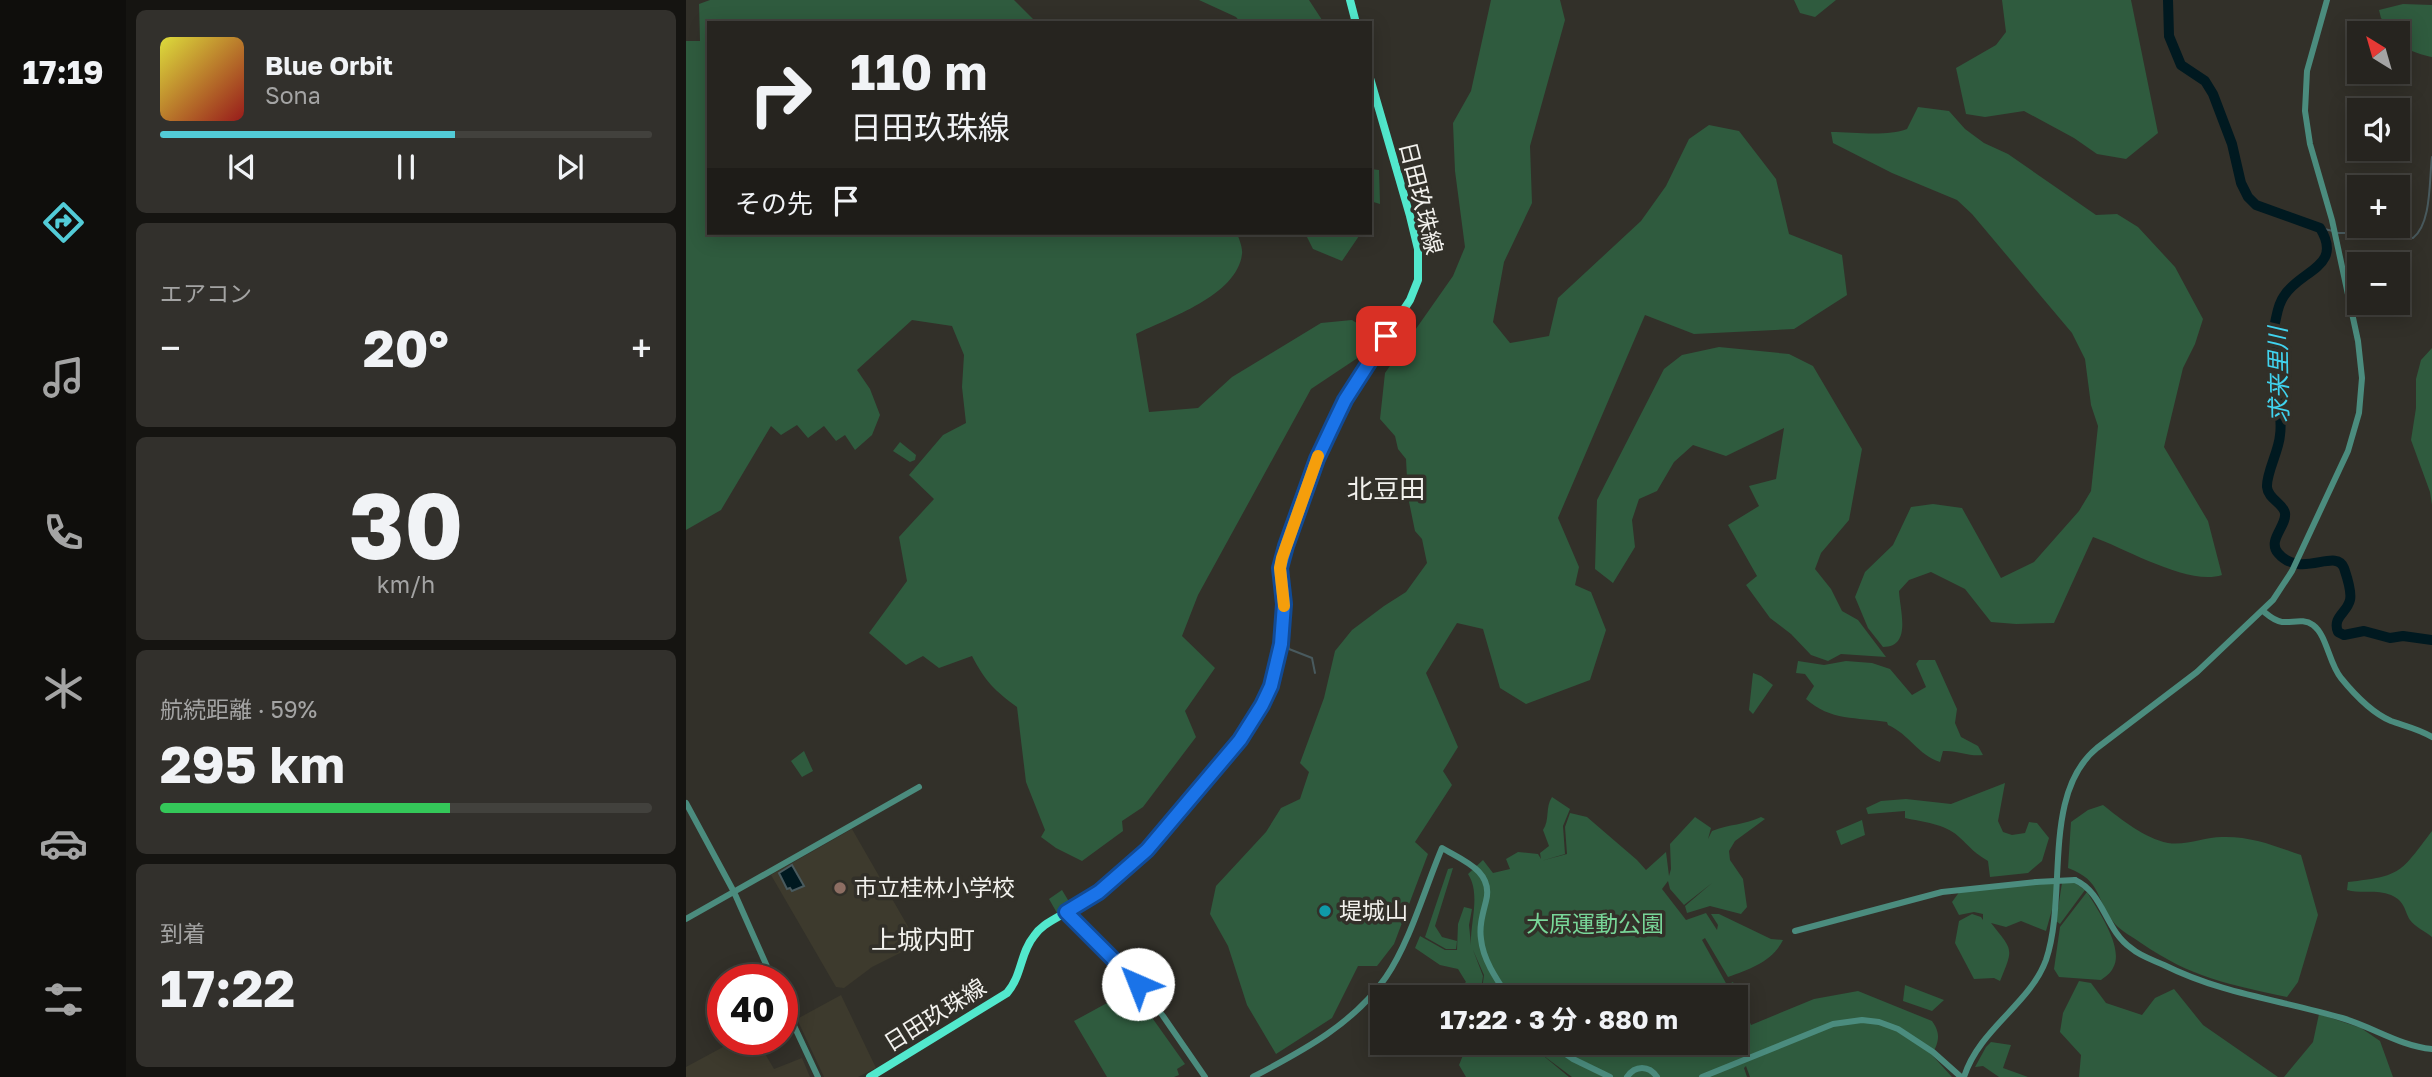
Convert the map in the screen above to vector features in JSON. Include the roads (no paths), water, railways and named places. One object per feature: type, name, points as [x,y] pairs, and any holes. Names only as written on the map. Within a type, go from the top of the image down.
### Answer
[{"type":"main road","points":[[1350,0],[1355,21]]},
{"type":"main road","name":"日田玖珠線","points":[[870,1077],[1007,993],[1015,985],[1025,951],[1033,936],[1047,923],[1109,884],[1168,828],[1252,723],[1271,686],[1284,624],[1280,568],[1294,522],[1317,459],[1345,400],[1410,300],[1418,280],[1418,249],[1372,85]]},
{"type":"street","points":[[1702,1077],[1833,1024],[1862,1020],[1879,1022],[1898,1029],[1933,1052],[1962,1077],[1970,1058],[2029,988],[2046,960],[2058,898],[2066,795],[2085,758],[2197,672],[2263,611],[2283,587],[2348,451],[2359,413],[2362,379],[2358,341],[2337,241],[2310,144],[2305,111],[2307,71],[2327,0]]},
{"type":"street","points":[[2263,611],[2282,622],[2304,621],[2312,624],[2322,637],[2339,676],[2368,706],[2390,720],[2432,737]]},
{"type":"street","points":[[686,919],[919,787]]},
{"type":"street","points":[[686,803],[734,892],[766,964]]},
{"type":"street","points":[[1381,985],[1401,950],[1441,848],[1475,867],[1486,882],[1488,895],[1482,918],[1481,939],[1488,961],[1502,985]]},
{"type":"street","points":[[1795,931],[1942,892],[2075,880],[2093,893],[2113,929],[2128,947],[2195,980],[2240,994],[2343,1018],[2401,1042],[2432,1049]]},
{"type":"street","points":[[1066,912],[1138,984],[1205,1077]]},
{"type":"street","points":[[1253,1077],[1343,1023],[1370,998]]},
{"type":"street","points":[[798,1034],[818,1077]]},
{"type":"street","points":[[1567,1055],[1610,1077]]},
{"type":"street","points":[[1627,1077],[1632,1070],[1644,1068],[1651,1070],[1657,1077]]},
{"type":"water","points":[[792,865],[804,886],[792,891],[787,889],[779,873]]},
{"type":"waterway","name":"求来里川","points":[[2168,0],[2169,36],[2181,65],[2205,81],[2213,94],[2232,144],[2241,183],[2248,197],[2256,205],[2320,228],[2326,241],[2327,251],[2323,260],[2284,296],[2275,323],[2281,430],[2267,487],[2285,513],[2275,548],[2287,561],[2297,564],[2340,562],[2349,584],[2350,596],[2338,619],[2338,632],[2344,635],[2364,631],[2390,638],[2403,636],[2432,640]]},
{"type":"waterway","points":[[2410,238],[2413,238],[2419,231],[2427,212],[2432,157]]},
{"type":"waterway","points":[[2320,228],[2333,231]]},
{"type":"waterway","points":[[2338,233],[2347,233]]},
{"type":"waterway","points":[[1287,639],[1289,649],[1312,658],[1315,673]]},
{"type":"place","name":"市立桂林小学校","points":[[840,888]]},
{"type":"place","name":"堤城山","points":[[1325,911]]},
{"type":"district","name":"北豆田","points":[[1386,489]]},
{"type":"district","name":"上城内町","points":[[923,940]]},
{"type":"park label","name":"大原運動公園","points":[[1595,924]]}]
